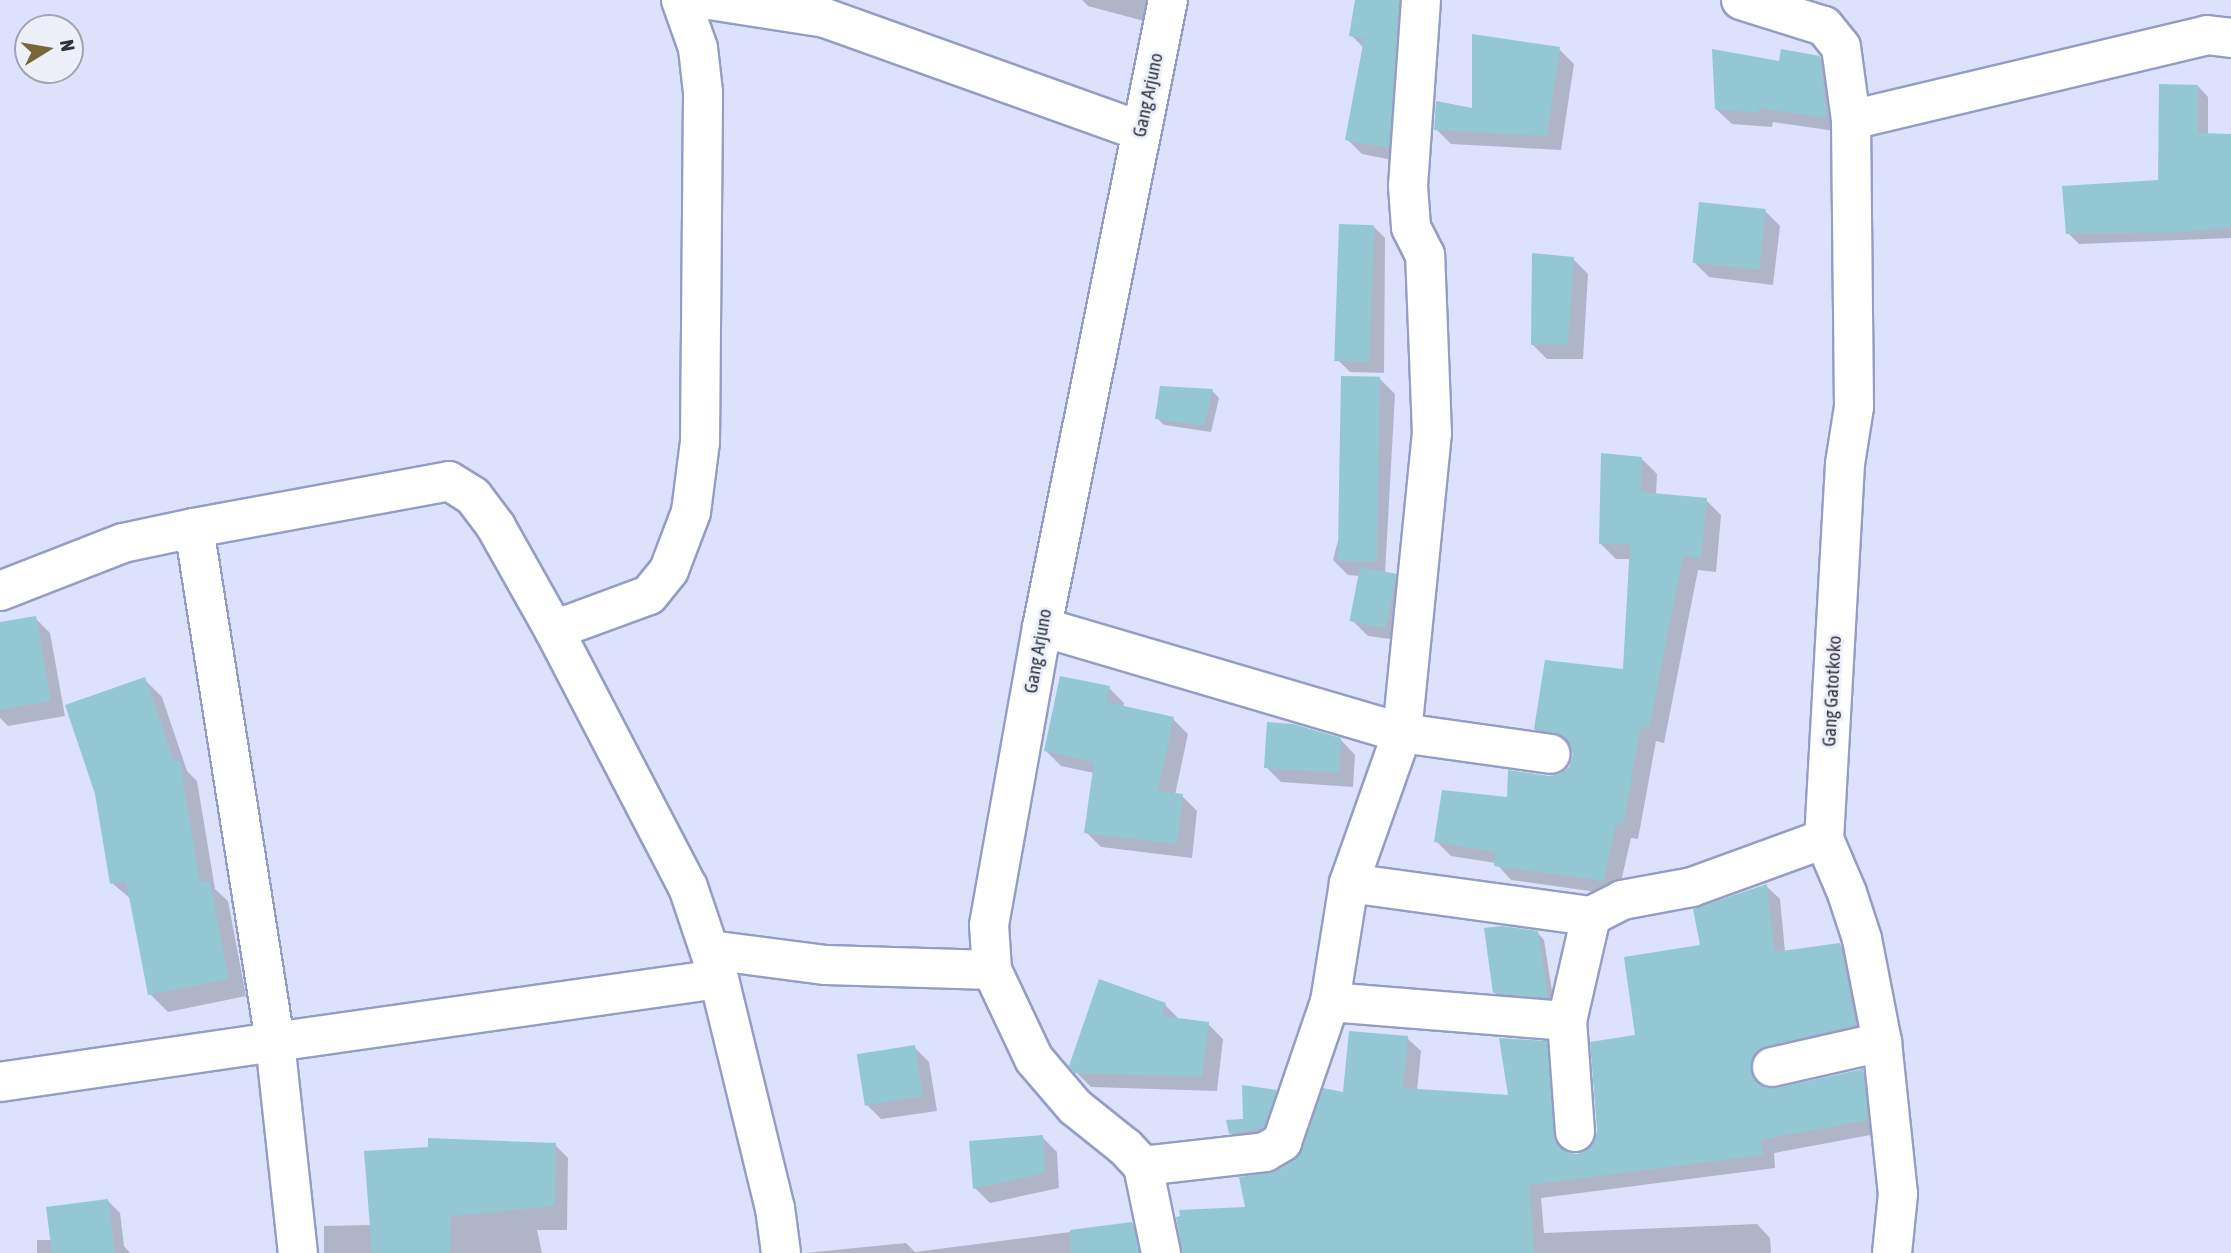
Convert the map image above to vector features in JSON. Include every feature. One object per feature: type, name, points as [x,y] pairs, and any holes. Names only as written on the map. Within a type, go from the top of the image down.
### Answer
[{"type":"street","points":[[554,630],[649,595],[669,570],[691,512],[700,442],[703,92],[698,48],[681,0]]},
{"type":"street","points":[[709,0],[825,18],[1140,131]]},
{"type":"street","name":"Gang Arjuno","points":[[1143,1166],[1125,1147],[1075,1107],[1034,1059],[992,970],[989,925],[1042,627],[1168,0]]},
{"type":"street","points":[[1161,1253],[1143,1166],[1265,1152],[1282,1142],[1330,1002],[1349,883],[1402,733],[1432,434],[1425,255],[1411,227],[1408,186],[1421,0]]},
{"type":"street","name":"Gang Gatotkoko","points":[[1741,0],[1824,26],[1841,47],[1851,120],[1854,407],[1845,464],[1824,839],[1862,939],[1882,1042],[1898,1194],[1892,1253]]},
{"type":"street","points":[[1851,120],[2207,35],[2231,38]]},
{"type":"street","points":[[0,592],[123,543],[194,528],[449,481],[473,496],[496,527],[554,630],[688,887],[714,964],[775,1208],[781,1253]]},
{"type":"street","points":[[194,528],[275,1042],[298,1253]]},
{"type":"street","points":[[1042,627],[1402,733],[1551,754]]},
{"type":"street","points":[[1349,883],[1591,916],[1622,900],[1692,887],[1824,839]]},
{"type":"street","points":[[1575,1132],[1567,1021],[1591,916]]},
{"type":"street","points":[[0,1082],[275,1042],[714,964],[992,970]]},
{"type":"street","points":[[1330,1002],[1567,1021]]},
{"type":"street","points":[[1772,1067],[1882,1042]]},
{"type":"building","points":[[1355,0],[1399,0],[1389,148],[1345,140],[1364,39],[1349,36]]},
{"type":"building","points":[[1472,34],[1560,47],[1547,136],[1434,130],[1436,101],[1472,108]]},
{"type":"building","points":[[1712,49],[1779,61],[1781,49],[1820,56],[1827,118],[1759,108],[1758,113],[1715,109]]},
{"type":"building","points":[[2159,84],[2198,85],[2198,133],[2231,134],[2231,227],[2186,232],[2066,234],[2062,186],[2158,180]]},
{"type":"building","points":[[1699,202],[1766,209],[1759,270],[1693,263]]},
{"type":"building","points":[[1339,224],[1374,225],[1369,362],[1334,361]]},
{"type":"building","points":[[1532,253],[1574,257],[1568,344],[1531,345]]},
{"type":"building","points":[[1341,376],[1380,377],[1377,562],[1338,561]]},
{"type":"building","points":[[1160,386],[1213,389],[1204,426],[1155,419]]},
{"type":"building","points":[[1601,453],[1642,457],[1641,492],[1707,498],[1701,558],[1683,556],[1649,728],[1641,727],[1623,825],[1616,824],[1604,881],[1494,866],[1496,852],[1434,842],[1442,790],[1507,797],[1508,770],[1549,776],[1560,774],[1569,767],[1573,756],[1565,737],[1534,729],[1545,660],[1623,669],[1630,544],[1599,544]]},
{"type":"building","points":[[1360,567],[1396,574],[1386,628],[1350,621]]},
{"type":"building","points":[[36,616],[51,701],[0,710],[0,622]]},
{"type":"building","points":[[1060,676],[1110,686],[1106,702],[1174,717],[1158,791],[1183,794],[1177,844],[1084,833],[1094,762],[1044,751]]},
{"type":"building","points":[[145,677],[174,762],[180,761],[200,883],[210,881],[229,979],[148,995],[126,881],[110,884],[95,794],[65,705]]},
{"type":"building","points":[[1267,722],[1293,724],[1341,738],[1339,773],[1264,768]]},
{"type":"building","points":[[1767,884],[1774,952],[1840,943],[1856,1025],[1767,1046],[1757,1051],[1751,1060],[1751,1072],[1756,1082],[1766,1088],[1776,1088],[1863,1069],[1868,1120],[1761,1140],[1763,1155],[1529,1185],[1534,1253],[1182,1253],[1176,1217],[1180,1216],[1179,1210],[1245,1207],[1239,1177],[1276,1171],[1293,1161],[1302,1150],[1323,1088],[1343,1092],[1349,1031],[1408,1036],[1403,1088],[1508,1095],[1499,1038],[1547,1041],[1557,1144],[1566,1152],[1577,1154],[1587,1150],[1594,1142],[1597,1130],[1590,1042],[1635,1035],[1624,957],[1700,945],[1693,909]]},
{"type":"building","points":[[1502,926],[1538,931],[1548,998],[1493,993],[1484,928]]},
{"type":"building","points":[[1099,979],[1166,1003],[1162,1016],[1209,1022],[1202,1077],[1075,1073],[1069,1066]]},
{"type":"building","points":[[915,1045],[923,1096],[865,1106],[857,1054]]},
{"type":"building","points":[[1242,1085],[1277,1090],[1264,1127],[1229,1134],[1226,1120],[1243,1119]]},
{"type":"building","points":[[1043,1135],[1045,1173],[973,1189],[969,1141]]},
{"type":"building","points":[[428,1138],[556,1143],[555,1206],[451,1216],[450,1253],[372,1253],[364,1151],[428,1147]]},
{"type":"building","points":[[108,1199],[115,1253],[52,1253],[46,1207]]},
{"type":"building","points":[[1132,1222],[1139,1253],[1071,1253],[1070,1230]]}]
